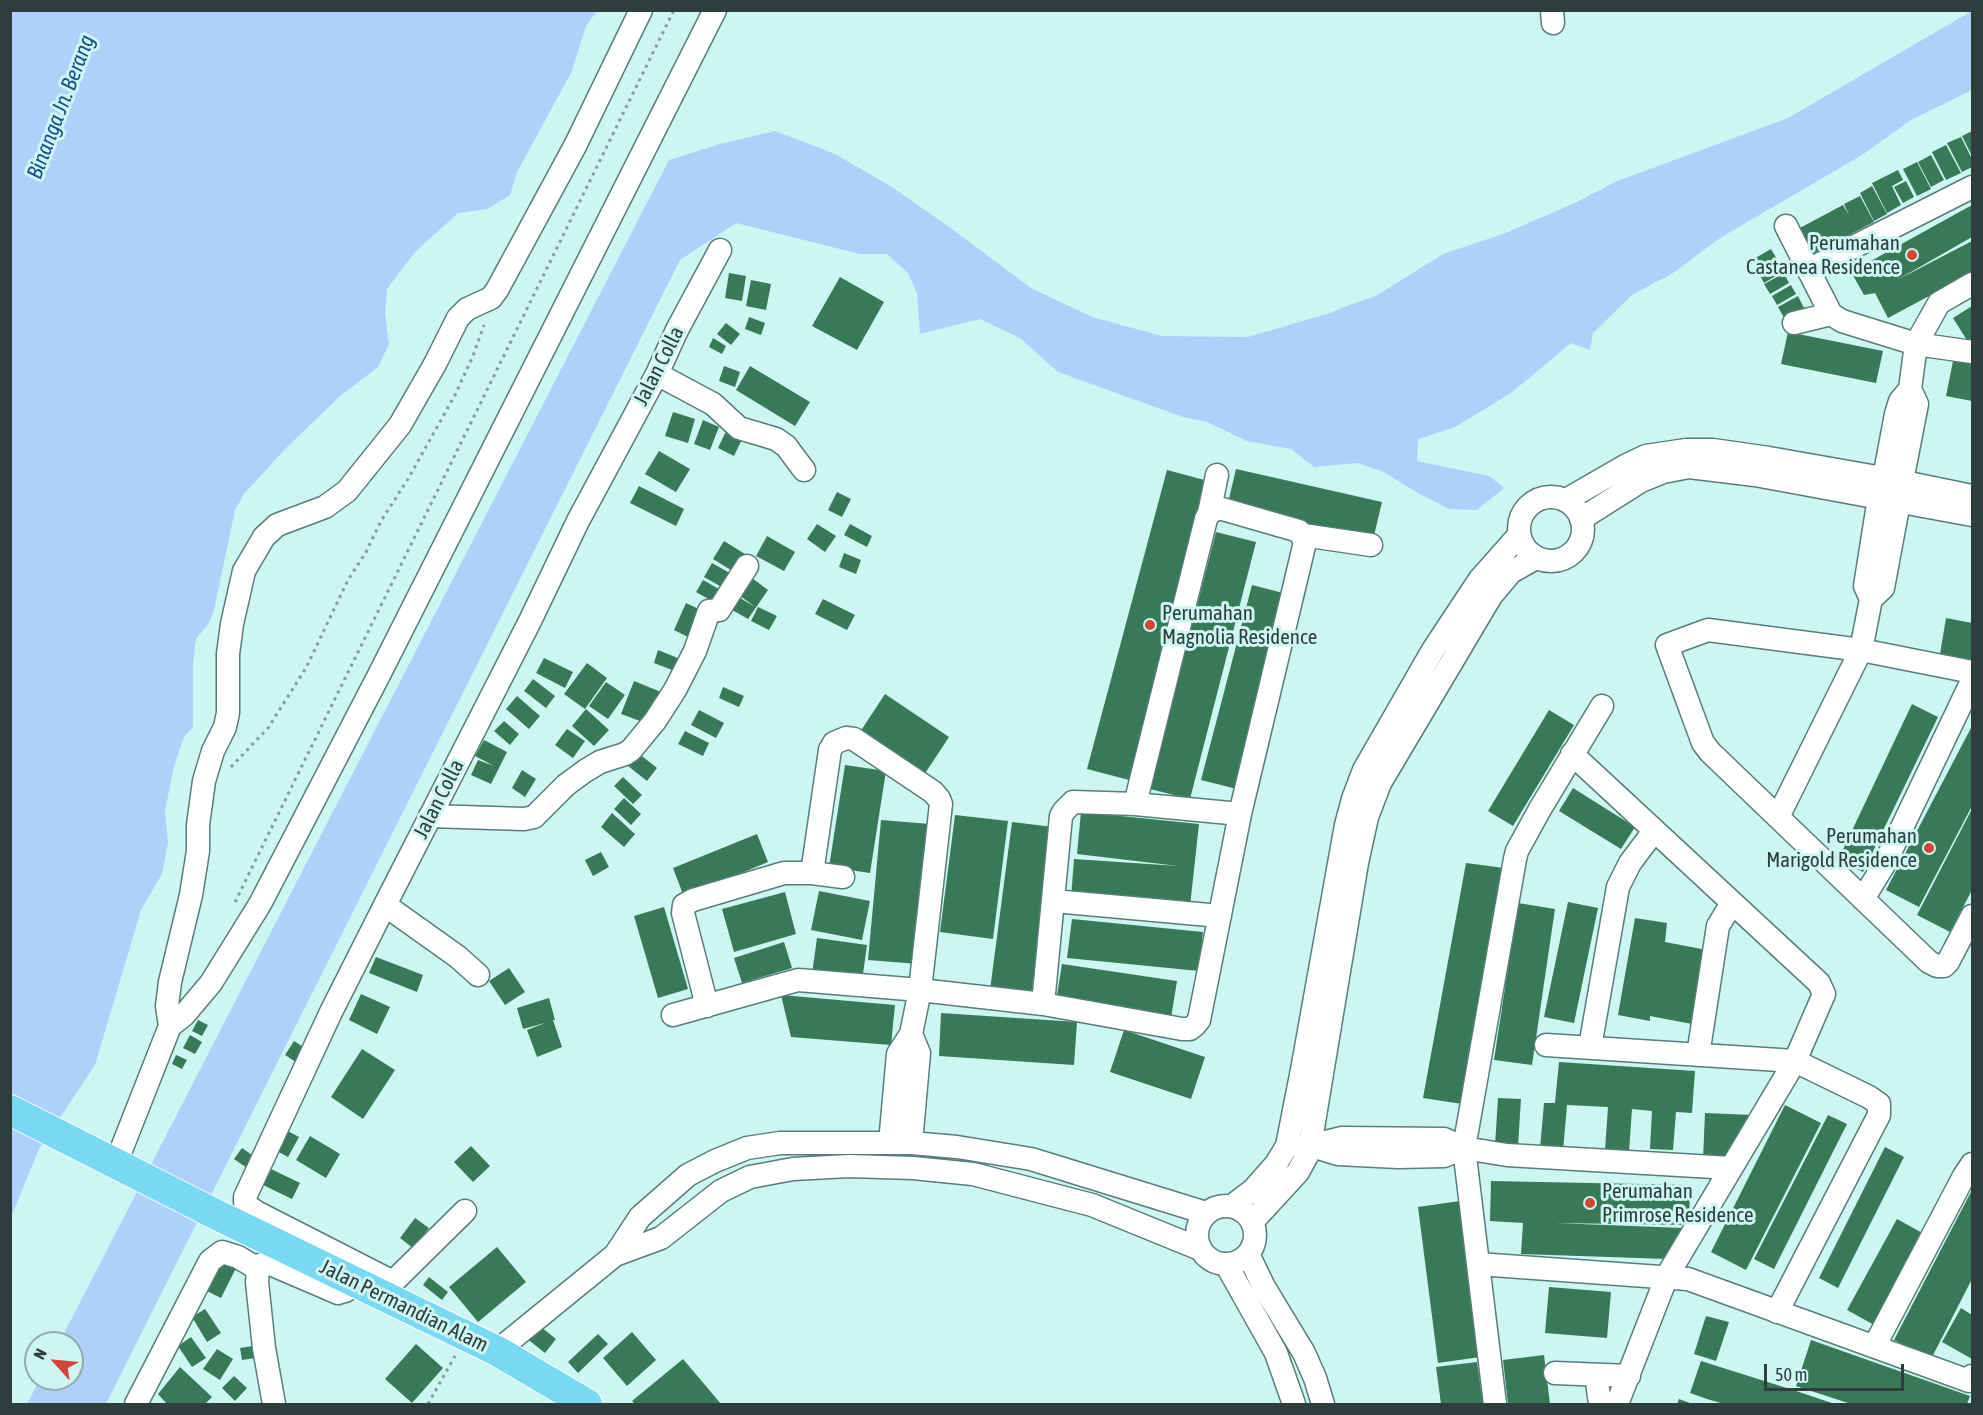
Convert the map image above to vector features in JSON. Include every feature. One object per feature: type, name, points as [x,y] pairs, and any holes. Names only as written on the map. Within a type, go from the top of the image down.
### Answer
[{"type":"main road","name":"Jalan Permandian Alam","points":[[10,1110],[357,1283],[390,1289],[587,1404]]},
{"type":"street","points":[[122,1166],[170,1026],[167,1006],[170,982],[191,895],[198,851],[198,825],[204,781],[213,751],[225,727],[228,713],[228,654],[244,571],[264,537],[277,525],[325,507],[347,491],[400,424],[435,364],[458,318],[467,309],[491,298],[575,146],[641,10]]},
{"type":"street","points":[[170,1026],[184,1015],[211,984],[260,904],[380,675],[715,10]]},
{"type":"street","points":[[1808,270],[1972,187]]},
{"type":"street","points":[[1786,226],[1831,314],[1842,321],[1916,344],[1972,352]]},
{"type":"street","name":"Jalan Colla","points":[[390,1289],[256,1212],[245,1202],[245,1197],[331,1012],[578,520],[657,374],[676,330],[720,250]]},
{"type":"street","points":[[1778,817],[1861,650],[1871,599],[1883,588],[1898,407],[1910,389],[1916,344],[1939,303],[1972,284]]},
{"type":"street","points":[[1794,323],[1831,314]]},
{"type":"street","points":[[657,374],[713,404],[739,428],[776,439],[786,446],[804,470]]},
{"type":"street","points":[[1566,500],[1646,456],[1686,450],[1722,452],[1891,490],[1972,515]]},
{"type":"street","points":[[1581,519],[1641,481],[1663,472],[1689,467],[1891,490],[1972,496]]},
{"type":"street","points":[[1135,804],[1171,652],[1209,513],[1217,475]]},
{"type":"street","points":[[1549,496],[1566,500],[1581,519],[1583,530],[1581,539],[1570,554],[1554,561],[1536,558],[1522,544],[1519,535],[1521,516],[1533,502],[1549,496]]},
{"type":"street","points":[[1209,513],[1219,508],[1294,528],[1303,535],[1371,545]]},
{"type":"street","points":[[673,1015],[798,980],[920,990],[1043,1004],[1190,1029],[1199,1020],[1240,814],[1305,542],[1303,535]]},
{"type":"street","points":[[1232,1206],[1253,1191],[1276,1164],[1287,1146],[1346,825],[1364,770],[1433,650],[1480,579],[1519,535]]},
{"type":"street","points":[[1252,1222],[1298,1172],[1309,1152],[1357,863],[1367,817],[1384,773],[1491,596],[1512,572],[1536,558]]},
{"type":"street","points":[[430,816],[524,819],[534,817],[566,785],[585,771],[600,762],[631,750],[655,721],[675,690],[695,651],[709,611],[719,610],[747,566]]},
{"type":"street","points":[[1972,672],[1861,650],[1708,630],[1667,645],[1703,743],[1710,752],[1929,962],[1937,966],[1944,966],[1948,962],[1972,916]]},
{"type":"street","points":[[1863,899],[1885,863],[1972,681]]},
{"type":"street","points":[[1495,1404],[1464,1148],[1483,1030],[1517,850],[1602,706]]},
{"type":"street","points":[[812,873],[830,750],[834,743],[846,738],[854,740],[933,792],[939,799],[941,804],[920,990],[911,1034],[898,1054],[900,1143]]},
{"type":"street","points":[[1572,754],[1819,983],[1824,994],[1795,1061],[1667,1276],[1617,1404]]},
{"type":"street","points":[[1043,1004],[1061,816],[1064,810],[1073,802],[1083,801],[1240,814]]},
{"type":"street","points":[[1590,1047],[1617,887],[1630,863],[1654,831]]},
{"type":"street","points":[[707,1006],[683,913],[684,905],[693,900],[784,873],[812,873],[843,877]]},
{"type":"street","points":[[1054,901],[1220,916]]},
{"type":"street","points":[[1698,1055],[1719,927],[1732,903]]},
{"type":"street","points":[[385,905],[458,957],[478,975]]},
{"type":"street","points":[[1545,1044],[1795,1061],[1876,1101],[1880,1110],[1777,1312]]},
{"type":"street","points":[[1287,1146],[1310,1146],[1342,1138],[1443,1139],[1464,1148],[1507,1155],[1731,1168]]},
{"type":"street","points":[[497,1351],[615,1255],[640,1217],[688,1175],[747,1148],[780,1143],[900,1143],[957,1147],[1030,1159],[1206,1213]]},
{"type":"street","points":[[1875,1346],[1972,1164]]},
{"type":"street","points":[[615,1255],[661,1238],[721,1191],[750,1178],[793,1169],[860,1167],[913,1168],[973,1174],[1092,1205],[1200,1249],[1210,1260],[1226,1264],[1242,1259],[1248,1254],[1255,1238],[1252,1222],[1240,1209],[1232,1206],[1214,1208],[1206,1213],[1197,1226],[1196,1234],[1200,1249]]},
{"type":"street","points":[[1069,1199],[1076,1172]]},
{"type":"street","points":[[390,1289],[465,1211]]},
{"type":"street","points":[[136,1404],[210,1261],[222,1252],[238,1257],[258,1269]]},
{"type":"street","points":[[1248,1254],[1264,1287],[1304,1353],[1323,1404]]},
{"type":"street","points":[[274,1404],[264,1348],[257,1282],[258,1269],[262,1264],[268,1263],[338,1293],[357,1283]]},
{"type":"street","points":[[1226,1264],[1276,1353],[1294,1404]]},
{"type":"street","points":[[1478,1264],[1688,1279],[1971,1379]]},
{"type":"street","points":[[1555,1373],[1629,1376]]},
{"type":"street","points":[[1596,1375],[1600,1404]]},
{"type":"path","points":[[231,910],[674,10]]},
{"type":"path","points":[[227,771],[268,728],[306,668],[348,580],[455,395],[473,356],[491,298]]},
{"type":"path","points":[[428,1404],[466,1335]]},
{"type":"water","name":"Binanga Jn. Berang","points":[[11,11],[597,11],[586,26],[571,73],[517,172],[510,195],[487,209],[458,213],[415,252],[387,289],[385,313],[389,344],[378,367],[340,396],[285,449],[244,494],[235,510],[214,610],[209,623],[196,639],[193,664],[193,727],[184,737],[174,766],[165,811],[168,842],[162,874],[141,910],[95,1065],[39,1149],[11,1217]]},
{"type":"water","points":[[1972,11],[1972,90],[1911,120],[1862,155],[1720,238],[1673,273],[1632,295],[1593,333],[1590,350],[1571,343],[1511,393],[1455,427],[1418,439],[1417,461],[1489,476],[1504,488],[1477,510],[1449,509],[1382,471],[1357,463],[1314,467],[1291,449],[1247,441],[1207,422],[1183,417],[1058,372],[1020,338],[980,319],[920,334],[917,293],[908,273],[887,254],[860,254],[736,223],[680,260],[106,1404],[27,1404],[34,1391],[84,1391],[84,1331],[65,1331],[669,160],[720,144],[775,131],[835,154],[892,187],[1031,288],[1092,317],[1162,336],[1248,337],[1330,313],[1376,296],[1443,254],[1503,234],[1575,203],[1615,182],[1788,118]]},
{"type":"building","points":[[1972,131],[1972,156],[1962,136]]},
{"type":"building","points":[[1961,137],[1972,159],[1972,167],[1962,172],[1947,143]]},
{"type":"building","points":[[1946,145],[1961,173],[1946,180],[1932,152]]},
{"type":"building","points":[[1931,155],[1944,180],[1931,187],[1918,162]]},
{"type":"building","points":[[1917,162],[1931,189],[1917,196],[1903,169]]},
{"type":"building","points":[[1898,170],[1903,180],[1892,186],[1901,205],[1887,213],[1872,183]]},
{"type":"building","points":[[1906,181],[1914,197],[1903,203],[1894,187]]},
{"type":"building","points":[[1872,186],[1887,214],[1874,221],[1860,193]]},
{"type":"building","points":[[1860,196],[1874,222],[1828,246],[1823,239],[1827,247],[1811,255],[1798,229],[1843,205],[1849,215],[1844,204]]},
{"type":"building","points":[[1972,205],[1972,237],[1897,280],[1972,241],[1972,273],[1888,318],[1875,293],[1864,295],[1851,272]]},
{"type":"building","points":[[1771,249],[1784,271],[1764,283],[1752,260]]},
{"type":"building","points":[[729,273],[746,276],[742,301],[725,298]]},
{"type":"building","points":[[1784,273],[1789,283],[1770,294],[1764,284]]},
{"type":"building","points":[[840,277],[884,302],[857,350],[812,326]]},
{"type":"building","points":[[751,280],[771,284],[766,310],[746,306]]},
{"type":"building","points":[[1791,285],[1796,294],[1777,305],[1772,296]]},
{"type":"building","points":[[1798,296],[1805,310],[1786,321],[1778,307]]},
{"type":"building","points":[[1972,306],[1972,339],[1968,342],[1953,318]]},
{"type":"building","points":[[749,317],[765,323],[761,335],[745,329]]},
{"type":"building","points":[[726,323],[740,334],[731,345],[717,334]]},
{"type":"building","name":"Perumahan Castanea Residence","points":[[1788,332],[1883,351],[1876,383],[1781,364]]},
{"type":"building","points":[[713,338],[726,346],[722,354],[709,347]]},
{"type":"building","points":[[1954,356],[1972,359],[1972,401],[1946,396]]},
{"type":"building","points":[[724,366],[740,372],[735,387],[719,381]]},
{"type":"building","points":[[750,366],[810,402],[795,426],[736,390]]},
{"type":"building","points":[[673,412],[695,419],[688,443],[665,436]]},
{"type":"building","points":[[703,420],[719,427],[710,450],[694,444]]},
{"type":"building","points":[[729,425],[745,433],[734,456],[718,448]]},
{"type":"building","points":[[659,451],[690,469],[676,492],[645,474]]},
{"type":"building","points":[[1236,469],[1382,502],[1373,540],[1227,507]]},
{"type":"building","name":"Perumahan Magnolia Residence","points":[[1167,470],[1212,482],[1133,781],[1087,769]]},
{"type":"building","points":[[639,486],[684,509],[676,526],[630,503]]},
{"type":"building","points":[[837,492],[851,499],[842,517],[828,510]]},
{"type":"building","points":[[817,524],[836,536],[825,552],[807,539]]},
{"type":"building","points":[[850,524],[872,536],[867,547],[844,535]]},
{"type":"building","name":"Perumahan Magnolia Residence","points":[[1216,532],[1256,542],[1190,799],[1150,789]]},
{"type":"building","points":[[767,536],[795,552],[784,571],[756,556]]},
{"type":"building","points":[[724,541],[745,554],[734,572],[713,559]]},
{"type":"building","points":[[844,553],[861,560],[856,574],[839,567]]},
{"type":"building","points":[[712,563],[735,576],[727,590],[704,577]]},
{"type":"building","points":[[748,575],[768,590],[748,619],[725,606],[732,593],[755,607],[735,592]]},
{"type":"building","points":[[703,580],[726,593],[719,605],[696,592]]},
{"type":"building","name":"Perumahan Magnolia Residence","points":[[1252,585],[1287,594],[1237,789],[1201,780]]},
{"type":"building","points":[[823,599],[855,615],[847,630],[815,614]]},
{"type":"building","points":[[686,603],[705,612],[692,639],[674,630]]},
{"type":"building","points":[[758,607],[777,616],[769,630],[751,621]]},
{"type":"building","points":[[1946,618],[1972,623],[1972,666],[1939,660]]},
{"type":"building","points":[[658,650],[685,661],[680,673],[654,663]]},
{"type":"building","points":[[544,658],[573,672],[565,688],[536,673]]},
{"type":"building","points":[[587,663],[607,678],[585,709],[564,694]]},
{"type":"building","points":[[533,679],[555,696],[546,708],[524,691]]},
{"type":"building","points":[[634,681],[661,692],[648,724],[621,714]]},
{"type":"building","points":[[606,682],[625,695],[608,719],[589,706]]},
{"type":"building","points":[[723,687],[744,696],[739,707],[719,698]]},
{"type":"building","points":[[885,694],[949,737],[922,778],[858,735]]},
{"type":"building","points":[[517,696],[540,716],[529,729],[506,709]]},
{"type":"building","name":"Perumahan Marigold Residence","points":[[1912,704],[1938,717],[1863,872],[1838,860]]},
{"type":"building","points":[[586,709],[609,730],[594,746],[572,726]]},
{"type":"building","points":[[699,710],[724,723],[716,738],[691,725]]},
{"type":"building","points":[[1549,710],[1574,725],[1513,826],[1488,811]]},
{"type":"building","points":[[504,721],[519,734],[510,745],[494,731]]},
{"type":"building","name":"Perumahan Marigold Residence","points":[[1972,726],[1972,806],[1919,907],[1886,890]]},
{"type":"building","points":[[567,729],[585,741],[573,758],[555,745]]},
{"type":"building","points":[[685,731],[709,743],[703,756],[678,744]]},
{"type":"building","points":[[484,740],[507,752],[491,784],[471,775],[478,760],[494,766],[475,756]]},
{"type":"building","points":[[638,753],[657,768],[647,781],[628,766]]},
{"type":"building","points":[[845,765],[886,771],[870,873],[829,867]]},
{"type":"building","points":[[522,770],[536,779],[525,797],[512,788]]},
{"type":"building","points":[[623,777],[642,795],[633,804],[614,786]]},
{"type":"building","points":[[1573,788],[1635,827],[1621,849],[1559,811]]},
{"type":"building","points":[[624,798],[641,814],[631,825],[614,809]]},
{"type":"building","name":"Perumahan Marigold Residence","points":[[1972,809],[1972,890],[1950,932],[1917,915]]},
{"type":"building","points":[[1081,812],[1199,824],[1190,906],[1071,898],[1074,859],[1178,866],[1077,854]]},
{"type":"building","points":[[612,813],[635,834],[624,847],[601,827]]},
{"type":"building","points":[[955,815],[1008,821],[993,939],[940,932]]},
{"type":"building","points":[[881,820],[930,824],[918,964],[868,960]]},
{"type":"building","points":[[1012,822],[1053,827],[1031,996],[990,990]]},
{"type":"building","points":[[757,834],[768,862],[684,897],[673,868]]},
{"type":"building","points":[[601,852],[609,867],[593,876],[585,860]]},
{"type":"building","points":[[1466,863],[1504,868],[1462,1104],[1423,1098]]},
{"type":"building","points":[[819,891],[870,901],[862,940],[811,930]]},
{"type":"building","points":[[785,892],[796,934],[734,952],[722,909]]},
{"type":"building","points":[[1568,902],[1598,908],[1574,1023],[1544,1017]]},
{"type":"building","points":[[1518,903],[1555,909],[1532,1065],[1494,1060]]},
{"type":"building","points":[[664,907],[688,989],[658,998],[634,916]]},
{"type":"building","points":[[1635,918],[1667,923],[1665,942],[1707,950],[1692,1024],[1650,1016],[1650,1021],[1618,1015]]},
{"type":"building","points":[[1072,919],[1203,932],[1199,971],[1067,958]]},
{"type":"building","points":[[817,938],[867,945],[862,981],[812,974]]},
{"type":"building","points":[[784,942],[792,968],[742,983],[734,958]]},
{"type":"building","points":[[376,957],[423,975],[417,992],[369,973]]},
{"type":"building","points":[[1062,964],[1177,981],[1171,1018],[1056,1001]]},
{"type":"building","points":[[509,968],[525,992],[505,1005],[489,981]]},
{"type":"building","points":[[361,994],[390,1007],[377,1034],[349,1020]]},
{"type":"building","points":[[781,995],[895,1005],[891,1045],[791,1037]]},
{"type":"building","points":[[549,998],[562,1047],[537,1057],[527,1030],[545,1023],[523,1029],[517,1008]]},
{"type":"building","points":[[941,1013],[1077,1022],[1074,1065],[939,1056]]},
{"type":"building","points":[[198,1020],[208,1025],[202,1036],[192,1031]]},
{"type":"building","points":[[1124,1030],[1205,1057],[1191,1099],[1110,1072]]},
{"type":"building","points":[[190,1035],[202,1042],[195,1054],[183,1048]]},
{"type":"building","points":[[294,1041],[308,1050],[299,1064],[285,1055]]},
{"type":"building","points":[[362,1049],[395,1070],[363,1119],[331,1097]]},
{"type":"building","points":[[176,1055],[187,1060],[182,1069],[172,1064]]},
{"type":"building","points":[[1559,1062],[1695,1071],[1692,1113],[1676,1112],[1673,1150],[1650,1149],[1652,1111],[1632,1109],[1629,1152],[1605,1150],[1608,1107],[1567,1105],[1563,1151],[1540,1149],[1544,1103],[1555,1103]]},
{"type":"building","points":[[1498,1098],[1521,1099],[1518,1146],[1495,1145]]},
{"type":"building","name":"Perumahan Primrose Residence","points":[[1785,1105],[1821,1123],[1746,1270],[1711,1252]]},
{"type":"building","name":"Perumahan Primrose Residence","points":[[1705,1113],[1752,1115],[1728,1160],[1703,1159]]},
{"type":"building","points":[[1828,1115],[1847,1124],[1774,1269],[1754,1259]]},
{"type":"building","points":[[286,1130],[299,1137],[288,1157],[275,1150]]},
{"type":"building","points":[[310,1136],[340,1154],[326,1178],[296,1160]]},
{"type":"building","points":[[471,1146],[490,1166],[473,1182],[454,1162]]},
{"type":"building","points":[[1885,1147],[1904,1157],[1838,1288],[1819,1278]]},
{"type":"building","points":[[242,1148],[258,1159],[250,1170],[234,1159]]},
{"type":"building","points":[[267,1167],[300,1183],[292,1199],[259,1183]]},
{"type":"building","name":"Perumahan Primrose Residence","points":[[1491,1181],[1690,1185],[1689,1225],[1555,1223],[1683,1228],[1667,1259],[1521,1254],[1523,1223],[1490,1221]]},
{"type":"building","points":[[1972,1190],[1972,1279],[1931,1359],[1894,1340]]},
{"type":"building","points":[[1460,1201],[1480,1357],[1438,1363],[1418,1207]]},
{"type":"building","points":[[415,1218],[429,1228],[413,1248],[400,1238]]},
{"type":"building","points":[[1897,1219],[1926,1235],[1876,1326],[1847,1310]]},
{"type":"building","points":[[497,1247],[526,1282],[478,1322],[449,1287]]},
{"type":"building","points":[[220,1255],[238,1264],[221,1298],[203,1289]]},
{"type":"building","points":[[429,1277],[448,1292],[442,1300],[423,1285]]},
{"type":"building","points":[[1549,1287],[1611,1292],[1607,1338],[1545,1333]]},
{"type":"building","points":[[1961,1308],[1972,1315],[1972,1359],[1942,1342]]},
{"type":"building","points":[[205,1309],[221,1333],[207,1342],[192,1317]]},
{"type":"building","points":[[1706,1316],[1729,1322],[1716,1361],[1694,1354]]},
{"type":"building","points":[[536,1323],[556,1339],[545,1353],[525,1337]]},
{"type":"building","points":[[632,1332],[656,1360],[627,1386],[603,1358]]},
{"type":"building","points":[[598,1334],[608,1344],[578,1373],[568,1362]]},
{"type":"building","points":[[191,1337],[206,1358],[192,1367],[178,1346]]},
{"type":"building","points":[[1811,1340],[1970,1396],[1967,1404],[1851,1404],[1796,1386]]},
{"type":"building","points":[[416,1344],[443,1368],[412,1403],[385,1379]]},
{"type":"building","points":[[253,1346],[255,1358],[242,1360],[240,1348]]},
{"type":"building","points":[[217,1349],[233,1359],[220,1380],[203,1369]]},
{"type":"building","points":[[1544,1355],[1550,1404],[1508,1404],[1503,1360]]},
{"type":"building","points":[[683,1359],[721,1404],[635,1404],[632,1401]]},
{"type":"building","points":[[1701,1361],[1835,1404],[1724,1404],[1707,1399],[1690,1393]]},
{"type":"building","points":[[1477,1362],[1483,1404],[1441,1404],[1436,1367]]},
{"type":"building","points":[[180,1367],[212,1397],[205,1404],[167,1404],[158,1394]]},
{"type":"building","points":[[234,1376],[247,1388],[235,1401],[222,1388]]},
{"type":"building","points":[[1679,1399],[1693,1404],[1677,1404]]},
{"type":"place","name":"Perumahan Castanea Residence","points":[[1912,255]]},
{"type":"place","name":"Perumahan Magnolia Residence","points":[[1150,625]]},
{"type":"place","name":"Perumahan Marigold Residence","points":[[1929,848]]},
{"type":"place","name":"Perumahan Primrose Residence","points":[[1590,1203]]}]
